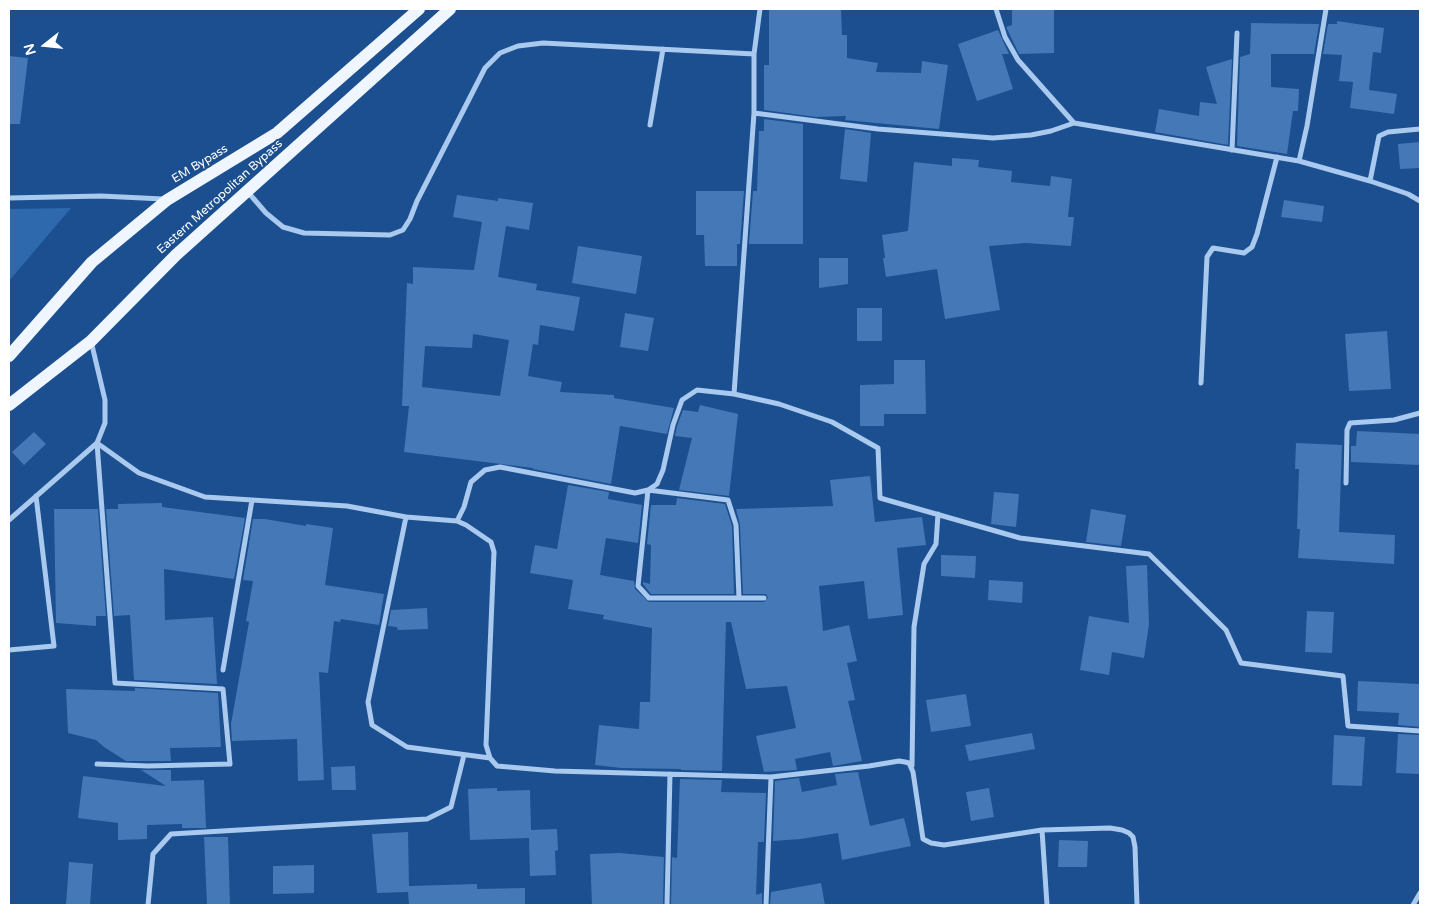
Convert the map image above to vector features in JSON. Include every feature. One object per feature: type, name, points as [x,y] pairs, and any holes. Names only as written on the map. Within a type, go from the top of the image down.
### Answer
[{"type":"main road","name":"EM Bypass","points":[[9,356],[92,262],[167,200],[277,133],[419,9]]},
{"type":"main road","name":"Eastern Metropolitan Bypass","points":[[9,405],[91,341],[176,255],[450,9]]},
{"type":"street","points":[[734,394],[754,113],[754,54],[760,9]]},
{"type":"street","points":[[996,9],[1005,37],[1018,60],[1074,123]]},
{"type":"street","points":[[1299,161],[1307,126],[1326,9]]},
{"type":"street","points":[[1232,150],[1237,33]]},
{"type":"street","points":[[247,191],[266,214],[283,227],[304,233],[390,235],[403,230],[410,219],[417,200],[485,68],[500,53],[518,46],[543,43],[754,54]]},
{"type":"street","points":[[650,125],[663,49]]},
{"type":"street","points":[[754,113],[878,129],[993,138],[1031,135],[1051,131],[1074,123],[1299,161],[1370,181],[1408,194],[1420,201]]},
{"type":"street","points":[[1370,181],[1379,136],[1388,132],[1420,129]]},
{"type":"street","points":[[1201,383],[1207,257],[1213,248],[1244,253],[1252,247],[1277,157]]},
{"type":"street","points":[[9,198],[100,196],[167,200]]},
{"type":"street","points":[[91,341],[105,400],[105,423],[97,443],[115,683],[223,689],[230,764],[148,766],[97,764]]},
{"type":"street","points":[[648,490],[657,484],[663,470],[673,425],[682,400],[697,390],[734,394],[780,404],[832,422],[878,448],[880,498],[1020,538],[1149,554],[1226,630],[1241,663],[1344,676],[1348,726],[1420,731]]},
{"type":"street","points":[[1346,483],[1347,430],[1350,423],[1394,420],[1420,413]]},
{"type":"street","points":[[9,520],[97,443]]},
{"type":"street","points":[[97,443],[139,474],[205,497],[347,506],[406,517],[457,521],[466,524],[491,542],[494,552],[486,745],[490,758],[497,766],[555,771],[771,777],[899,761],[909,763],[912,767]]},
{"type":"street","points":[[457,521],[464,508],[471,482],[485,470],[500,467],[635,493],[648,490],[728,500],[736,525],[739,598]]},
{"type":"street","points":[[648,490],[638,586],[649,598],[764,598]]},
{"type":"street","points":[[9,650],[54,646],[36,496]]},
{"type":"street","points":[[223,670],[252,500]]},
{"type":"street","points":[[938,514],[936,544],[924,564],[914,627],[912,767],[923,839],[930,843],[944,845],[1042,830],[1110,828],[1122,830],[1133,837],[1136,847],[1137,905]]},
{"type":"street","points":[[406,517],[368,702],[372,724],[407,747],[490,758]]},
{"type":"street","points":[[148,905],[153,854],[171,834],[427,819],[451,807],[464,755]]},
{"type":"street","points":[[667,905],[670,774]]},
{"type":"street","points":[[766,905],[771,777]]},
{"type":"street","points":[[1042,830],[1047,905]]},
{"type":"street","points":[[1413,905],[1420,893]]},
{"type":"shaded area","points":[[71,208],[9,281],[9,209]]},
{"type":"building","points":[[769,9],[841,9],[842,35],[847,35],[847,58],[878,63],[876,72],[921,73],[922,61],[948,65],[939,129],[845,120],[846,116],[816,117],[764,110],[764,65],[769,65]]},
{"type":"building","points":[[1012,9],[1054,9],[1054,53],[1019,54],[1006,27],[1012,25]]},
{"type":"building","points":[[1337,21],[1384,28],[1381,53],[1373,52],[1369,90],[1397,94],[1394,114],[1350,108],[1353,82],[1339,81],[1342,55],[1323,54],[1328,24],[1337,24]]},
{"type":"building","points":[[1251,23],[1319,24],[1314,54],[1271,54],[1271,87],[1299,89],[1298,111],[1293,111],[1287,154],[1237,146],[1240,57],[1250,54]]},
{"type":"building","points":[[998,30],[1009,54],[1002,54],[1013,89],[977,101],[958,44]]},
{"type":"building","points":[[9,56],[28,58],[20,124],[9,124]]},
{"type":"building","points":[[1232,59],[1228,145],[1155,132],[1159,109],[1199,116],[1200,102],[1217,104],[1206,67]]},
{"type":"building","points":[[764,119],[803,124],[803,244],[749,244],[753,191],[757,191],[759,131],[764,131]]},
{"type":"building","points":[[845,129],[871,133],[867,182],[840,179]]},
{"type":"building","points":[[1420,142],[1420,168],[1400,169],[1398,144]]},
{"type":"building","points":[[952,158],[979,160],[978,167],[1012,171],[1011,182],[1050,186],[1051,176],[1072,179],[1068,217],[1074,217],[1071,246],[1026,243],[989,246],[1000,310],[945,319],[937,269],[886,277],[882,235],[908,231],[914,162],[952,166]]},
{"type":"building","points":[[696,191],[744,191],[740,244],[737,244],[737,266],[705,266],[704,235],[696,235]]},
{"type":"building","points":[[457,195],[498,201],[498,198],[533,203],[529,230],[506,226],[498,277],[537,284],[536,290],[580,297],[574,331],[540,325],[538,345],[533,344],[528,376],[562,382],[560,392],[614,395],[614,398],[674,408],[667,434],[620,426],[611,484],[533,468],[404,452],[409,406],[402,406],[407,283],[413,284],[413,267],[474,270],[482,222],[453,217]],"holes":[[[473,334],[509,340],[500,396],[422,387],[425,346],[472,348]]]},
{"type":"building","points":[[1284,200],[1324,206],[1322,222],[1281,217]]},
{"type":"building","points":[[578,246],[642,256],[636,294],[572,283]]},
{"type":"building","points":[[819,258],[848,258],[848,284],[819,288]]},
{"type":"building","points":[[857,308],[882,308],[882,341],[857,341]]},
{"type":"building","points":[[625,313],[654,318],[648,351],[620,347]]},
{"type":"building","points":[[1387,331],[1391,389],[1349,391],[1345,334]]},
{"type":"building","points":[[894,360],[925,360],[926,414],[884,414],[884,426],[860,426],[860,385],[894,384]]},
{"type":"building","points":[[700,405],[738,414],[729,496],[679,490],[692,438],[675,436],[677,426],[683,410],[698,412]]},
{"type":"building","points":[[1357,431],[1420,434],[1420,465],[1351,462],[1351,446],[1356,446]]},
{"type":"building","points":[[34,432],[46,444],[24,465],[12,452]]},
{"type":"building","points":[[1296,443],[1342,445],[1339,532],[1395,535],[1394,564],[1298,558],[1300,529],[1297,529],[1299,469],[1295,469]]},
{"type":"building","points":[[870,476],[875,522],[922,517],[926,545],[897,548],[903,615],[868,619],[864,581],[819,586],[823,631],[849,625],[857,661],[847,663],[855,700],[848,701],[862,761],[833,766],[830,752],[795,759],[797,770],[764,772],[756,736],[796,728],[787,686],[746,689],[731,622],[726,622],[722,771],[621,768],[595,765],[599,725],[639,729],[640,702],[650,702],[652,628],[603,619],[604,615],[568,609],[573,580],[530,573],[535,545],[557,549],[568,485],[609,492],[608,499],[642,505],[638,543],[606,538],[600,575],[634,581],[635,589],[649,602],[764,602],[768,598],[766,594],[743,594],[740,525],[736,509],[833,506],[830,480]]},
{"type":"building","points":[[994,492],[1019,494],[1016,527],[991,524]]},
{"type":"building","points":[[677,498],[725,504],[732,526],[734,594],[651,594],[643,584],[643,582],[650,584],[651,545],[647,544],[651,505],[676,505]]},
{"type":"building","points":[[162,503],[162,507],[245,518],[234,579],[164,569],[165,620],[213,617],[217,684],[134,680],[130,615],[114,616],[106,509],[118,509],[118,504]]},
{"type":"building","points":[[54,509],[98,509],[106,616],[96,616],[96,626],[56,623]]},
{"type":"building","points":[[1091,509],[1126,515],[1121,546],[1086,542]]},
{"type":"building","points":[[253,519],[333,528],[325,585],[384,594],[379,625],[341,619],[340,622],[334,621],[328,673],[319,672],[324,780],[298,781],[297,739],[232,741],[231,724],[249,622],[246,621],[253,581],[243,580]]},
{"type":"building","points":[[941,555],[976,556],[975,578],[941,576]]},
{"type":"building","points":[[1147,565],[1149,624],[1144,658],[1112,652],[1109,675],[1080,670],[1089,616],[1129,623],[1126,566]]},
{"type":"building","points":[[989,580],[1023,582],[1022,603],[988,600]]},
{"type":"building","points":[[427,608],[428,629],[398,630],[397,627],[388,626],[391,610]]},
{"type":"building","points":[[1307,611],[1334,612],[1332,653],[1305,652]]},
{"type":"building","points":[[1358,681],[1420,684],[1420,727],[1398,725],[1399,713],[1357,711]]},
{"type":"building","points":[[135,688],[218,693],[221,747],[170,748],[171,761],[126,761],[96,740],[68,733],[66,689],[135,691]]},
{"type":"building","points":[[966,694],[971,726],[931,732],[926,700]]},
{"type":"building","points":[[1032,733],[1035,749],[969,761],[965,745]]},
{"type":"building","points":[[1398,734],[1420,735],[1420,774],[1396,773]]},
{"type":"building","points":[[1334,735],[1365,737],[1362,786],[1332,785]]},
{"type":"building","points":[[355,766],[356,790],[332,790],[331,767]]},
{"type":"building","points":[[141,770],[171,770],[171,781],[204,780],[206,828],[182,828],[182,824],[147,825],[147,839],[118,840],[118,823],[78,818],[83,776],[166,786]]},
{"type":"building","points":[[858,772],[870,826],[904,818],[911,846],[842,860],[838,833],[773,841],[775,781],[799,778],[802,792],[837,785],[835,774]]},
{"type":"building","points":[[680,779],[722,780],[721,792],[766,793],[764,842],[758,842],[756,895],[762,893],[762,905],[671,905],[672,857],[677,858]]},
{"type":"building","points":[[497,788],[497,791],[530,790],[531,830],[557,829],[558,850],[555,851],[556,875],[530,876],[529,838],[470,840],[468,789]]},
{"type":"building","points":[[989,788],[994,817],[971,821],[966,792]]},
{"type":"building","points":[[408,832],[409,886],[477,884],[477,889],[525,888],[525,905],[409,905],[408,892],[377,893],[372,834]]},
{"type":"building","points":[[204,837],[228,837],[230,905],[207,905]]},
{"type":"building","points":[[1059,840],[1088,841],[1087,867],[1058,867]]},
{"type":"building","points":[[620,853],[664,857],[663,905],[592,905],[590,854]]},
{"type":"building","points":[[69,862],[93,864],[90,905],[66,905]]},
{"type":"building","points":[[314,865],[314,893],[273,894],[273,866]]},
{"type":"building","points":[[821,883],[825,905],[770,905],[771,892]]}]
